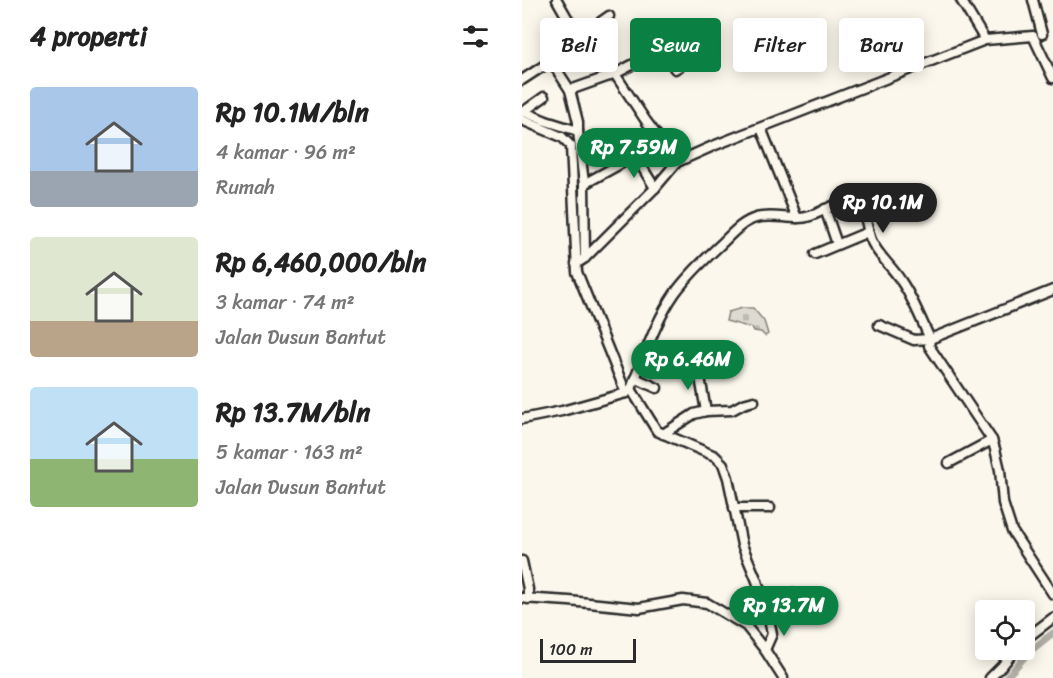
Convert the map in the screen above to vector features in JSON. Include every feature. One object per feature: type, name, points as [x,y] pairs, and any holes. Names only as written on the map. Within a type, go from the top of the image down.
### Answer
[{"type":"street","points":[[557,0],[566,18]]},
{"type":"street","points":[[961,0],[986,40]]},
{"type":"street","points":[[1033,0],[1042,34]]},
{"type":"street","points":[[580,261],[655,188],[677,162],[986,40],[1053,32]]},
{"type":"street","points":[[1033,36],[1053,78]]},
{"type":"street","points":[[570,90],[613,75],[630,66]]},
{"type":"street","points":[[522,80],[540,68]]},
{"type":"street","points":[[558,72],[570,90],[578,122],[584,184],[579,279],[629,391],[654,428],[718,458],[725,469],[742,545],[757,581],[768,618],[771,634],[765,650]]},
{"type":"street","points":[[610,72],[677,162]]},
{"type":"street","points":[[544,97],[522,114],[545,125],[571,146],[580,261]]},
{"type":"street","points":[[545,125],[578,131]]},
{"type":"street","points":[[761,128],[797,218]]},
{"type":"street","points":[[636,157],[655,188]]},
{"type":"street","points":[[584,184],[622,163]]},
{"type":"street","points":[[522,419],[562,411],[629,391],[662,315],[674,295],[697,267],[751,219],[770,216],[804,219],[825,209],[850,202],[862,209],[868,232],[876,248],[903,283],[930,339],[928,344],[930,349],[992,440],[1000,470],[1003,503],[1012,531],[1053,594]]},
{"type":"street","points":[[825,209],[837,244]]},
{"type":"street","points":[[815,254],[868,232]]},
{"type":"street","points":[[879,326],[914,340],[930,339],[1053,290]]},
{"type":"street","points":[[698,366],[706,411]]},
{"type":"street","points":[[635,378],[657,388]]},
{"type":"street","points":[[663,434],[694,414],[732,410],[754,400]]},
{"type":"street","points":[[949,463],[992,440]]},
{"type":"street","points":[[734,508],[770,508]]},
{"type":"street","points":[[522,561],[528,589],[525,598],[639,608],[682,600],[707,603],[746,626],[783,678]]},
{"type":"street","points":[[768,618],[780,610],[793,593]]},
{"type":"street","points":[[1035,632],[1053,618]]},
{"type":"street","points":[[990,678],[1007,660]]},
{"type":"green space","points":[[753,308],[764,321],[768,334],[765,336],[752,328],[726,321],[728,312]]},
{"type":"waterway","points":[[1006,678],[1029,652],[1053,633]]}]
